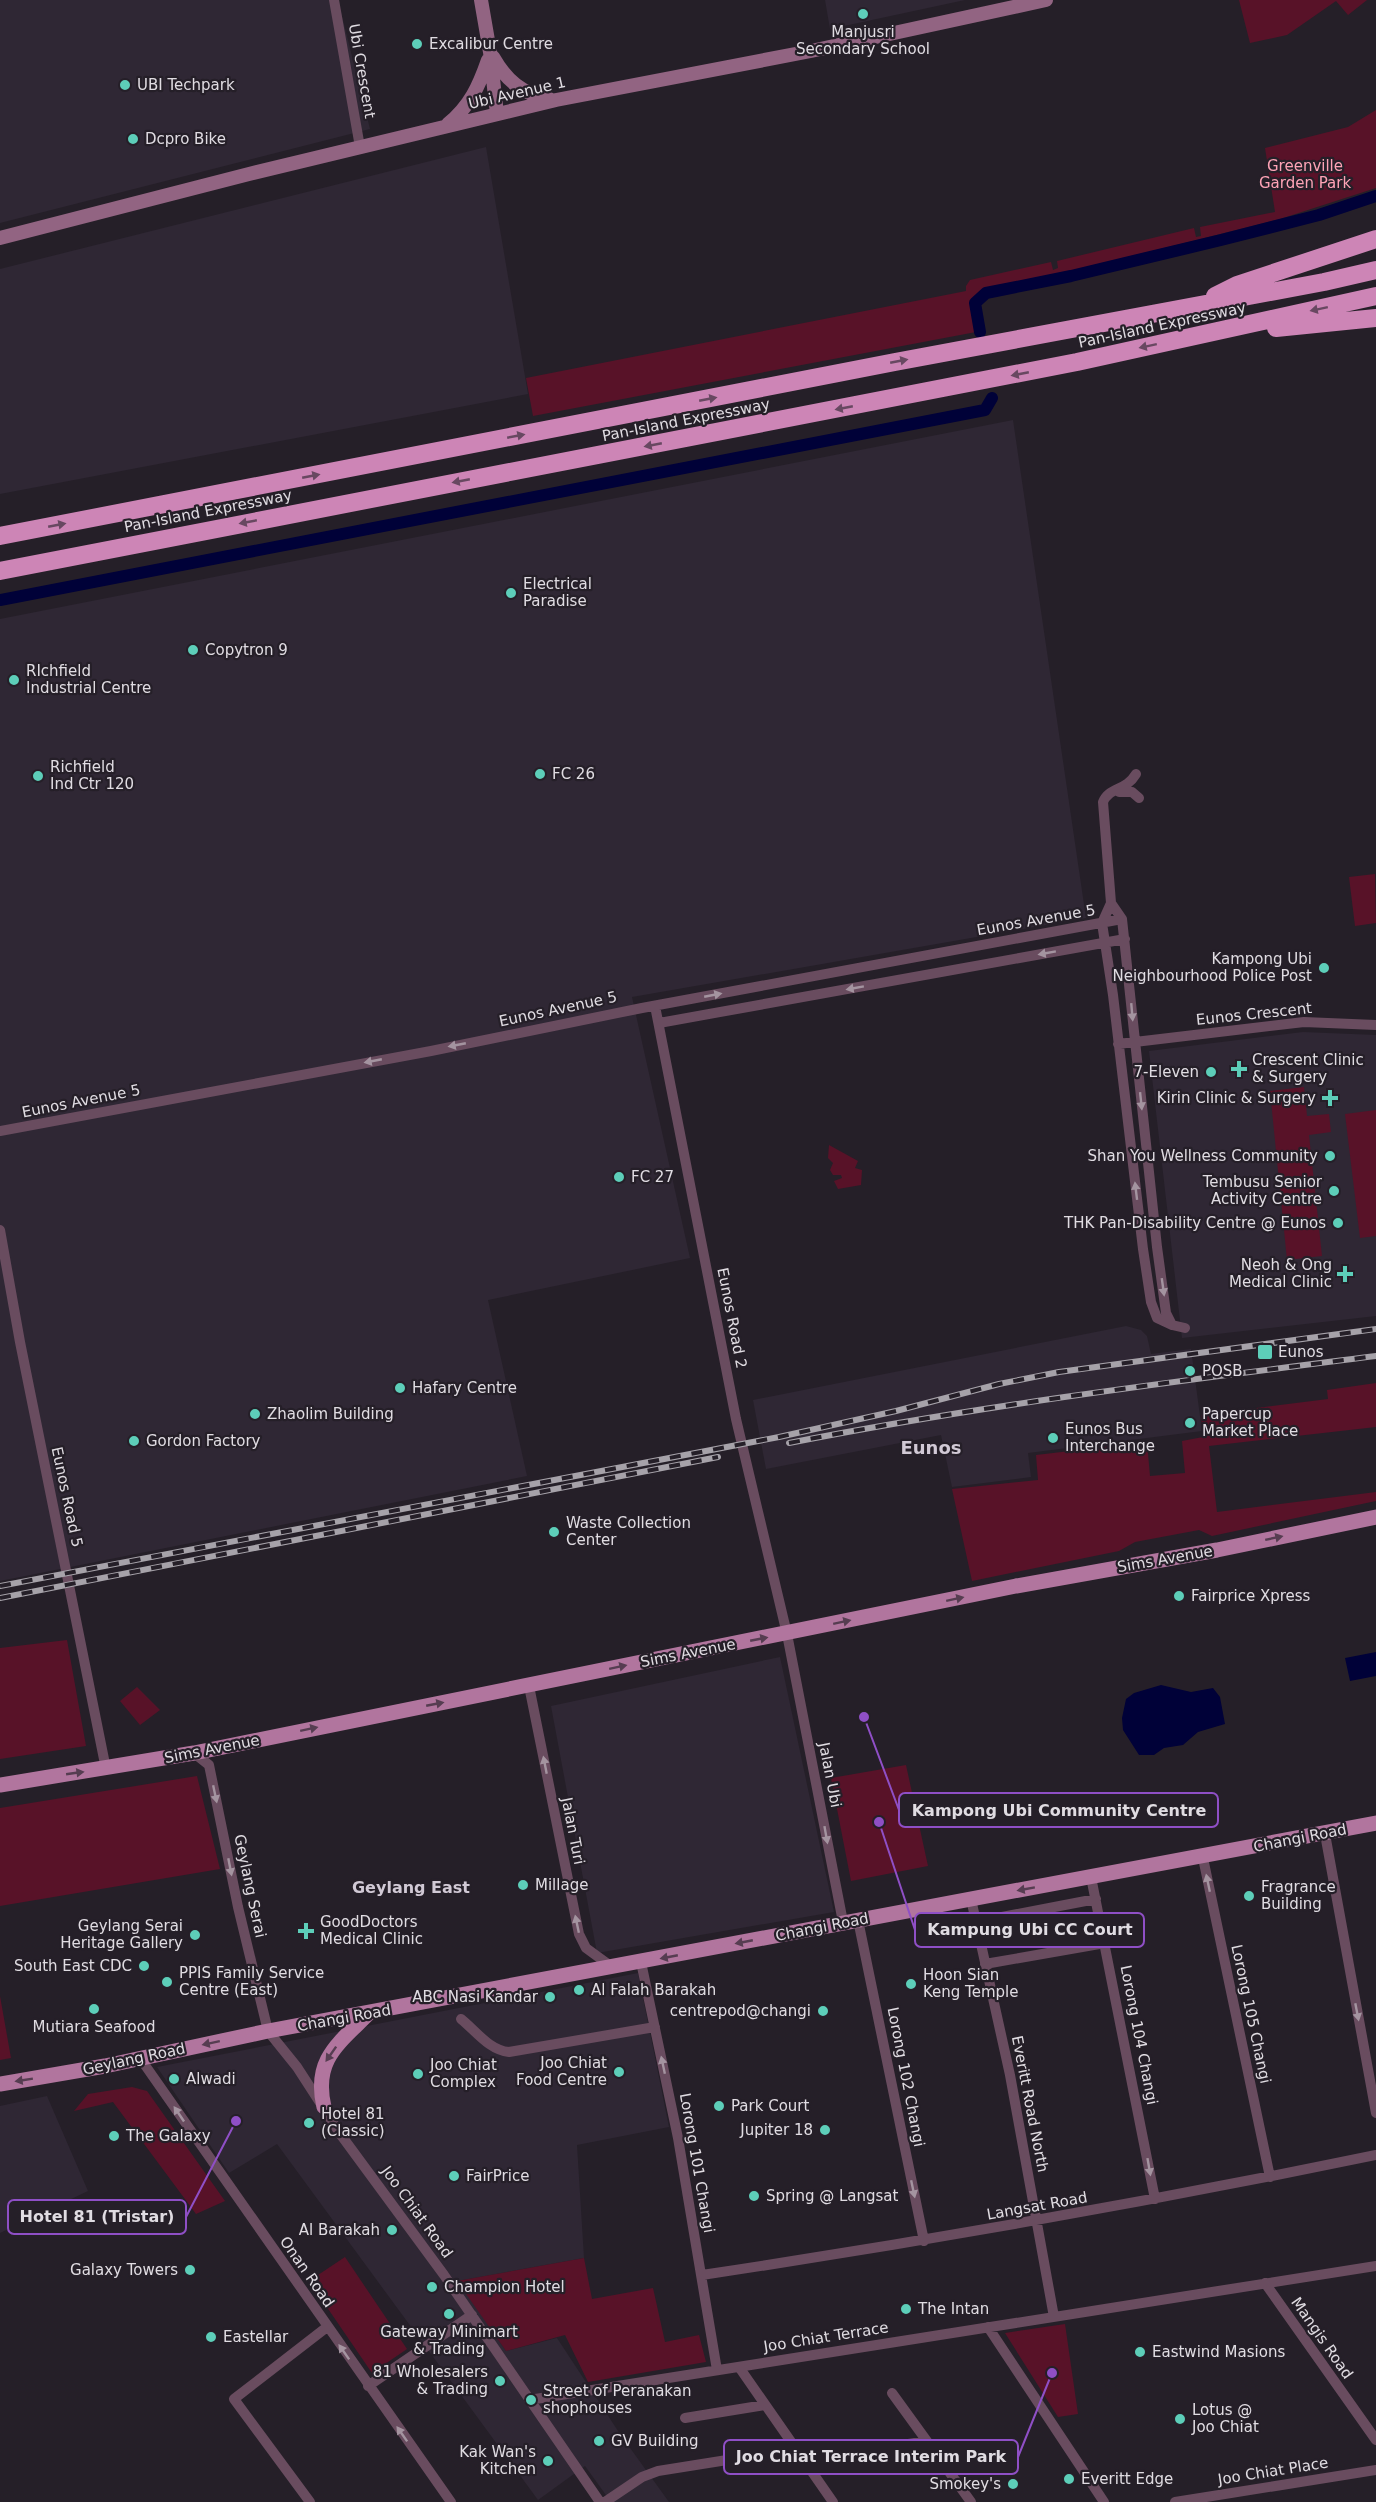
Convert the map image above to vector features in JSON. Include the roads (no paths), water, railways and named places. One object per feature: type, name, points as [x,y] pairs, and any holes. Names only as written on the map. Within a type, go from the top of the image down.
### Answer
[{"type":"highway","points":[[1195,306],[1237,285],[1376,239]]},
{"type":"highway","name":"Pan-Island Expressway","points":[[0,536],[1324,282],[1376,270]]},
{"type":"highway","name":"Pan-Island Expressway","points":[[0,571],[943,389],[1376,296]]},
{"type":"highway","points":[[1205,334],[1376,318]]},
{"type":"main road","name":"Sims Avenue","points":[[0,1785],[194,1753],[1016,1586],[1217,1550],[1376,1517]]},
{"type":"main road","name":"Changi Road","points":[[268,2031],[1376,1823]]},
{"type":"main road","points":[[324,2107],[320,2089],[323,2064],[339,2042],[368,2014]]},
{"type":"main road","name":"Geylang Road","points":[[0,2084],[268,2031]]},
{"type":"street","name":"Ubi Crescent","points":[[334,0],[360,147]]},
{"type":"street","points":[[481,0],[497,114]]},
{"type":"street","name":"Ubi Avenue 1","points":[[0,238],[556,100],[811,51],[1046,0]]},
{"type":"street","points":[[490,52],[500,69],[517,87],[534,96],[556,100]]},
{"type":"street","points":[[444,127],[462,113],[473,99],[490,52]]},
{"type":"street","points":[[1136,774],[1130,784],[1105,798],[1103,807],[1111,903],[1102,923],[1151,1302],[1156,1318],[1185,1328]]},
{"type":"street","points":[[1113,792],[1131,792],[1139,798]]},
{"type":"street","points":[[1111,903],[1122,919],[1125,939],[1157,1247],[1166,1313],[1172,1325]]},
{"type":"street","name":"Eunos Avenue 5","points":[[0,1131],[1122,919]]},
{"type":"street","points":[[658,1023],[1125,939]]},
{"type":"street","name":"Eunos Road 2","points":[[655,1006],[736,1419],[787,1634]]},
{"type":"street","name":"Eunos Crescent","points":[[1118,1044],[1304,1022],[1376,1026]]},
{"type":"street","name":"Eunos Road 5","points":[[0,1230],[22,1353],[106,1769]]},
{"type":"street","name":"Jalan Ubi","points":[[787,1634],[850,1921]]},
{"type":"street","name":"Jalan Turi","points":[[529,1686],[579,1934],[586,1948],[612,1967]]},
{"type":"street","name":"Geylang Serai","points":[[194,1753],[209,1765],[238,1907],[268,2031]]},
{"type":"street","points":[[1325,1834],[1376,2113]]},
{"type":"street","name":"Lorong 105 Changi","points":[[1203,1857],[1270,2177]]},
{"type":"street","name":"Lorong 104 Changi","points":[[1091,1877],[1155,2199]]},
{"type":"street","name":"Everitt Road North","points":[[971,1899],[1010,2075],[1054,2317]]},
{"type":"street","points":[[976,1922],[1096,1899]]},
{"type":"street","name":"Lorong 102 Changi","points":[[850,1921],[878,2018],[924,2241]]},
{"type":"street","points":[[985,1964],[1105,1943]]},
{"type":"street","name":"Lorong 101 Changi","points":[[641,1962],[678,2138],[717,2370]]},
{"type":"street","points":[[461,2019],[489,2045],[499,2051],[509,2052],[655,2027]]},
{"type":"street","name":"Joo Chiat Road","points":[[268,2031],[297,2067],[341,2135],[471,2315],[600,2502]]},
{"type":"street","name":"Onan Road","points":[[140,2058],[451,2502]]},
{"type":"street","name":"Langsat Road","points":[[702,2275],[1038,2221],[1376,2155]]},
{"type":"street","name":"Joo Chiat Terrace","points":[[530,2400],[1376,2266]]},
{"type":"street","name":"Mangis Road","points":[[1265,2283],[1376,2440]]},
{"type":"street","points":[[368,2386],[471,2315]]},
{"type":"street","points":[[310,2502],[234,2399],[327,2327]]},
{"type":"street","points":[[988,2327],[1104,2502]]},
{"type":"street","points":[[739,2367],[833,2502]]},
{"type":"street","points":[[892,2393],[971,2502]]},
{"type":"street","points":[[685,2418],[765,2405]]},
{"type":"street","points":[[803,2461],[927,2441]]},
{"type":"street","points":[[605,2502],[642,2477],[658,2471],[796,2449]]},
{"type":"street","name":"Joo Chiat Place","points":[[1175,2502],[1376,2470]]},
{"type":"waterway","points":[[980,332],[975,303],[986,293],[1071,276],[1221,240],[1319,215],[1376,196]]},
{"type":"waterway","points":[[0,600],[985,410],[992,398]]},
{"type":"railway","points":[[0,1586],[779,1437],[896,1411],[999,1384],[1059,1372],[1376,1329]]},
{"type":"railway","points":[[789,1443],[1008,1405],[1376,1356]]},
{"type":"railway","points":[[0,1598],[718,1457]]},
{"type":"place","name":"Manjusri Secondary School","points":[[863,14]]},
{"type":"place","name":"Excalibur Centre","points":[[417,44]]},
{"type":"place","name":"UBI Techpark","points":[[125,85]]},
{"type":"place","name":"Dcpro Bike","points":[[133,139]]},
{"type":"place","name":"Electrical Paradise","points":[[511,593]]},
{"type":"place","name":"Copytron 9","points":[[193,650]]},
{"type":"place","name":"RIchfield Industrial Centre","points":[[14,680]]},
{"type":"place","name":"FC 26","points":[[540,774]]},
{"type":"place","name":"Richfield Ind Ctr 120","points":[[38,776]]},
{"type":"place","name":"Kampong Ubi Neighbourhood Police Post","points":[[1324,968]]},
{"type":"place","name":"Crescent Clinic & Surgery","points":[[1239,1069]]},
{"type":"place","name":"7-Eleven","points":[[1211,1072]]},
{"type":"place","name":"Kirin Clinic & Surgery","points":[[1330,1098]]},
{"type":"place","name":"Shan You Wellness Community","points":[[1330,1156]]},
{"type":"place","name":"FC 27","points":[[619,1177]]},
{"type":"place","name":"Tembusu Senior Activity Centre","points":[[1334,1191]]},
{"type":"place","name":"THK Pan-Disability Centre @ Eunos","points":[[1338,1223]]},
{"type":"place","name":"Neoh & Ong Medical Clinic","points":[[1345,1274]]},
{"type":"place","name":"Eunos","points":[[1265,1352]]},
{"type":"place","name":"POSB","points":[[1190,1371]]},
{"type":"place","name":"Hafary Centre","points":[[400,1388]]},
{"type":"place","name":"Zhaolim Building","points":[[255,1414]]},
{"type":"place","name":"Papercup Market Place","points":[[1190,1423]]},
{"type":"place","name":"Eunos Bus Interchange","points":[[1053,1438]]},
{"type":"place","name":"Gordon Factory","points":[[134,1441]]},
{"type":"place","name":"Waste Collection Center","points":[[554,1532]]},
{"type":"place","name":"Fairprice Xpress","points":[[1179,1596]]},
{"type":"place","name":"Kampong Ubi Community Centre","points":[[864,1717]]},
{"type":"place","name":"Kampung Ubi CC Court","points":[[879,1822]]},
{"type":"place","name":"Millage","points":[[523,1885]]},
{"type":"place","name":"Fragrance Building","points":[[1249,1896]]},
{"type":"place","name":"GoodDoctors Medical Clinic","points":[[306,1931]]},
{"type":"place","name":"Geylang Serai Heritage Gallery","points":[[195,1935]]},
{"type":"place","name":"South East CDC","points":[[144,1966]]},
{"type":"place","name":"PPIS Family Service Centre (East)","points":[[167,1982]]},
{"type":"place","name":"Hoon Sian Keng Temple","points":[[911,1984]]},
{"type":"place","name":"Al Falah Barakah","points":[[579,1990]]},
{"type":"place","name":"ABC Nasi Kandar","points":[[550,1997]]},
{"type":"place","name":"Mutiara Seafood","points":[[94,2009]]},
{"type":"place","name":"centrepod@changi","points":[[823,2011]]},
{"type":"place","name":"Joo Chiat Food Centre","points":[[619,2072]]},
{"type":"place","name":"Joo Chiat Complex","points":[[418,2074]]},
{"type":"place","name":"Alwadi","points":[[174,2079]]},
{"type":"place","name":"Park Court","points":[[719,2106]]},
{"type":"place","name":"Hotel 81 (Tristar)","points":[[236,2121]]},
{"type":"place","name":"Hotel 81 (Classic)","points":[[309,2123]]},
{"type":"place","name":"Jupiter 18","points":[[825,2130]]},
{"type":"place","name":"The Galaxy","points":[[114,2136]]},
{"type":"place","name":"FairPrice","points":[[454,2176]]},
{"type":"place","name":"Spring @ Langsat","points":[[754,2196]]},
{"type":"place","name":"Al Barakah","points":[[392,2230]]},
{"type":"place","name":"Galaxy Towers","points":[[190,2270]]},
{"type":"place","name":"Champion Hotel","points":[[432,2287]]},
{"type":"place","name":"The Intan","points":[[906,2309]]},
{"type":"place","name":"Gateway Minimart & Trading","points":[[449,2314]]},
{"type":"place","name":"Eastellar","points":[[211,2337]]},
{"type":"place","name":"Eastwind Masions","points":[[1140,2352]]},
{"type":"place","name":"Joo Chiat Terrace Interim Park","points":[[1052,2373]]},
{"type":"place","name":"81 Wholesalers & Trading","points":[[500,2381]]},
{"type":"place","name":"Street of Peranakan shophouses","points":[[531,2400]]},
{"type":"place","name":"Lotus @ Joo Chiat","points":[[1180,2419]]},
{"type":"place","name":"GV Building","points":[[599,2441]]},
{"type":"place","name":"Kak Wan's Kitchen","points":[[548,2461]]},
{"type":"place","name":"Everitt Edge","points":[[1069,2479]]},
{"type":"place","name":"Smokey's","points":[[1013,2484]]},
{"type":"district","name":"Eunos","points":[[931,1447]]},
{"type":"district","name":"Geylang East","points":[[411,1887]]},
{"type":"park label","name":"Greenville Garden Park","points":[[1305,174]]}]
